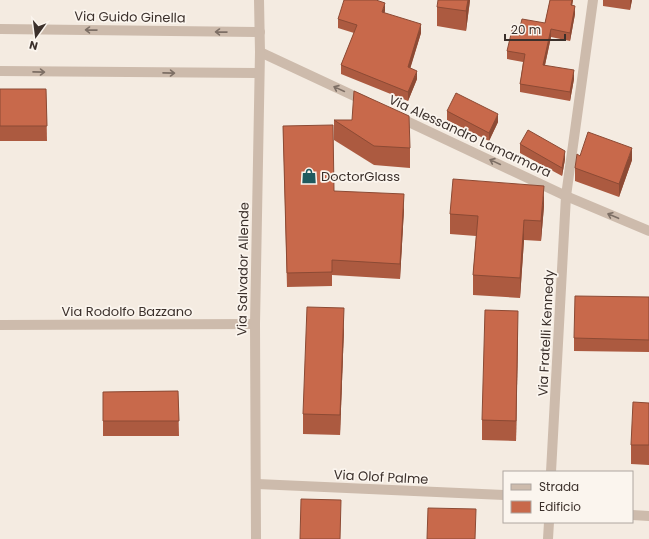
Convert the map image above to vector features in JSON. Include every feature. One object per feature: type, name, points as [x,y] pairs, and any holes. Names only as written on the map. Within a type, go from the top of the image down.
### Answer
[{"type":"street","name":"Via Salvador Allende","points":[[256,539],[257,484],[255,324],[260,52],[259,0]]},
{"type":"street","name":"Via Fratelli Kennedy","points":[[552,471],[566,196],[593,0]]},
{"type":"street","name":"Via Guido Ginella","points":[[0,29],[260,32]]},
{"type":"street","name":"Via Alessandro Lamarmora","points":[[260,52],[374,106]]},
{"type":"street","points":[[0,71],[259,73]]},
{"type":"street","name":"Via Alessandro Lamarmora","points":[[388,112],[566,196],[649,231]]},
{"type":"street","name":"Via Rodolfo Bazzano","points":[[0,325],[255,324]]},
{"type":"street","name":"Via Olof Palme","points":[[257,484],[503,495]]},
{"type":"street","points":[[633,514],[649,516]]},
{"type":"street","points":[[548,539],[549,523]]},
{"type":"building","points":[[344,0],[376,0],[385,3],[382,12],[421,24],[408,67],[417,71],[408,92],[341,65],[357,25],[338,19]]},
{"type":"building","points":[[438,0],[468,0],[466,11],[437,7]]},
{"type":"building","points":[[550,0],[572,0],[571,5],[575,6],[570,33],[551,29],[543,65],[574,70],[570,92],[520,84],[525,54],[507,51],[512,30],[519,31],[522,19],[545,23]]},
{"type":"building","points":[[0,89],[46,89],[47,126],[0,126]]},
{"type":"building","points":[[354,91],[409,116],[410,148],[374,146],[334,120],[352,120]]},
{"type":"building","points":[[456,93],[498,114],[489,133],[447,111]]},
{"type":"building","points":[[333,125],[334,191],[404,194],[400,264],[332,260],[332,272],[287,273],[283,126]]},
{"type":"building","points":[[528,130],[565,151],[562,168],[520,144]]},
{"type":"building","points":[[588,132],[632,148],[619,184],[575,168],[577,154],[580,156]]},
{"type":"building","points":[[453,179],[544,186],[541,221],[524,220],[520,278],[473,275],[478,216],[450,214]]},
{"type":"building","points":[[575,296],[649,297],[649,340],[574,338]]},
{"type":"building","points":[[307,307],[344,308],[340,415],[303,414]]},
{"type":"building","points":[[485,310],[518,311],[516,421],[482,420]]},
{"type":"building","points":[[178,391],[179,421],[103,421],[103,392]]},
{"type":"building","points":[[633,402],[649,403],[649,445],[631,445]]},
{"type":"building","points":[[301,499],[341,500],[340,539],[300,539]]},
{"type":"building","points":[[428,508],[476,509],[475,539],[427,539]]},
{"type":"place","name":"DoctorGlass","points":[[309,176]]}]
